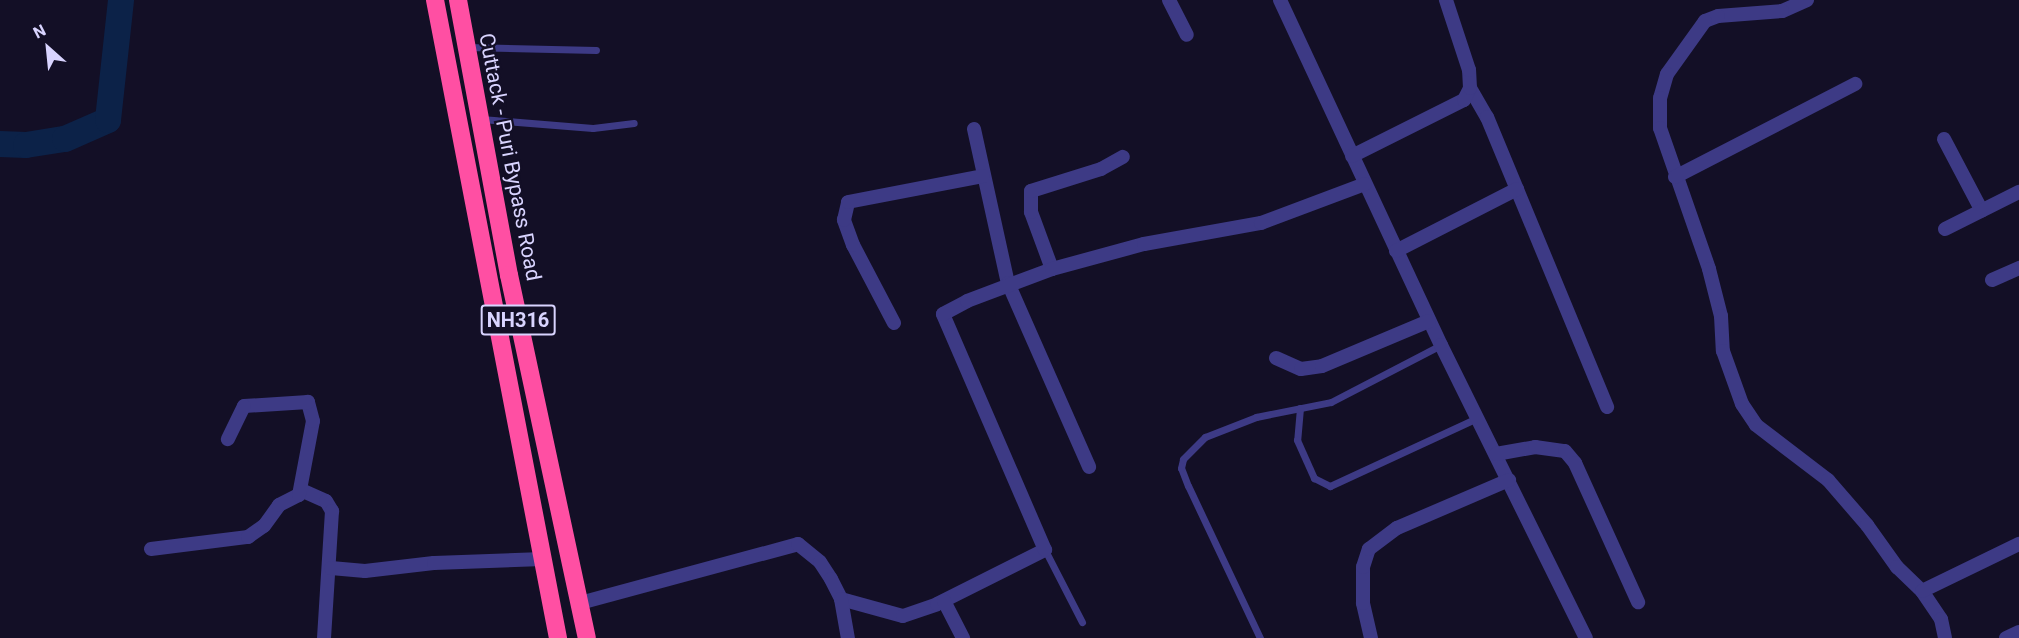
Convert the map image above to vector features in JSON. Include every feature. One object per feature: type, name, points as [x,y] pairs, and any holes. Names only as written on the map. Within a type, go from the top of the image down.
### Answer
[{"type":"highway","name":"Cuttack - Puri Bypass Road","points":[[435,0],[558,638]]},
{"type":"highway","name":"Cuttack - Puri Bypass Road","points":[[458,0],[478,118],[587,638]]},
{"type":"street","points":[[1169,0],[1187,35]]},
{"type":"street","points":[[1280,0],[1441,345],[1586,638]]},
{"type":"street","points":[[1446,0],[1469,70],[1470,88],[1517,189],[1607,406]]},
{"type":"street","points":[[1808,0],[1771,13],[1718,16],[1705,21],[1667,74],[1660,98],[1660,128],[1675,177],[1709,269],[1721,316],[1723,351],[1742,404],[1756,424],[1828,480],[1897,567],[1922,591],[1941,619],[1945,638]]},
{"type":"street","points":[[1675,177],[1855,84]]},
{"type":"street","points":[[1352,156],[1452,109],[1464,100],[1470,88]]},
{"type":"street","points":[[974,129],[1008,283],[1089,467]]},
{"type":"street","points":[[1944,139],[1982,211]]},
{"type":"street","points":[[1052,269],[1031,212],[1031,191],[1048,183],[1101,169],[1123,157]]},
{"type":"street","points":[[894,323],[853,245],[844,220],[848,202],[858,198],[983,176]]},
{"type":"street","points":[[841,599],[903,616],[944,601],[1045,550],[943,314],[1008,283],[1052,269],[1144,244],[1261,223],[1365,184]]},
{"type":"street","points":[[1396,251],[1517,189]]},
{"type":"street","points":[[1945,229],[2019,192]]},
{"type":"street","points":[[1992,280],[2019,268]]},
{"type":"street","points":[[1276,358],[1301,369],[1322,366],[1430,321]]},
{"type":"street","points":[[151,549],[248,537],[264,526],[275,509],[294,500],[302,490],[313,421],[308,402],[244,406],[228,439]]},
{"type":"street","points":[[1496,454],[1535,447],[1565,451],[1575,463],[1638,602]]},
{"type":"street","points":[[1371,638],[1363,603],[1363,567],[1369,549],[1397,528],[1509,480]]},
{"type":"street","points":[[302,490],[330,505],[331,568],[324,638]]},
{"type":"street","points":[[580,603],[798,544],[820,562],[841,599],[848,638]]},
{"type":"street","points":[[1922,591],[2019,544]]},
{"type":"street","points":[[331,568],[365,572],[434,563],[543,559]]},
{"type":"street","points":[[944,601],[963,638]]},
{"type":"street","points":[[2006,638],[2019,632]]},
{"type":"lane","points":[[467,47],[596,50]]},
{"type":"lane","points":[[478,118],[593,128],[634,123]]},
{"type":"lane","points":[[1260,638],[1181,468],[1191,448],[1205,437],[1256,417],[1331,402],[1441,345]]},
{"type":"lane","points":[[1300,408],[1297,440],[1314,478],[1330,486],[1477,418]]},
{"type":"lane","points":[[1045,550],[1082,622]]},
{"type":"waterway","points":[[0,144],[26,145],[65,139],[108,120],[121,0]]}]
